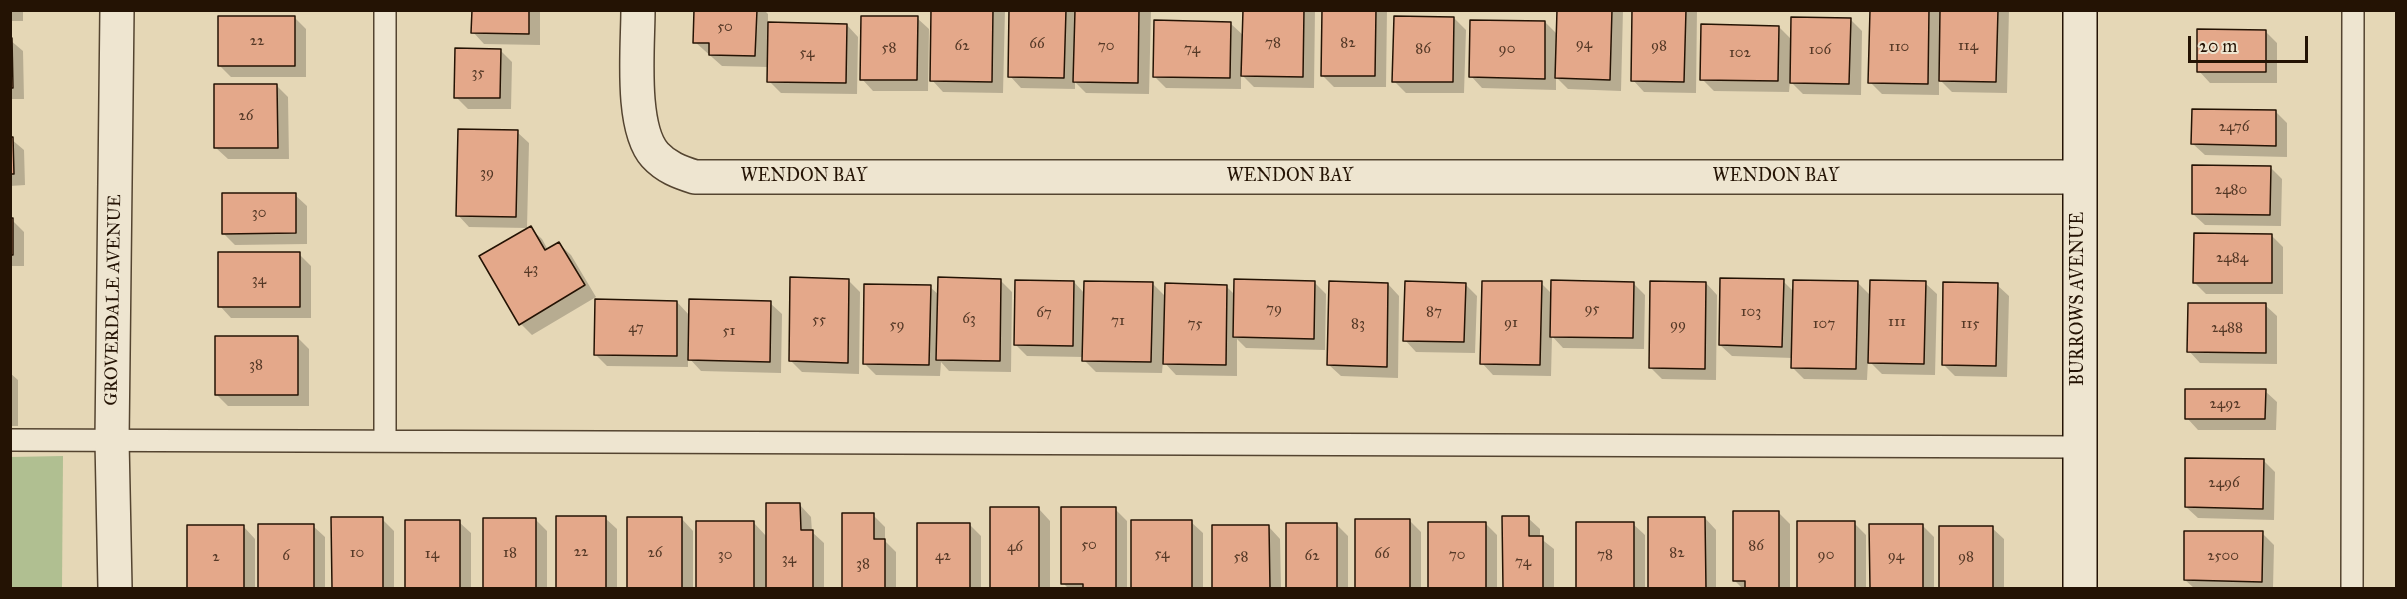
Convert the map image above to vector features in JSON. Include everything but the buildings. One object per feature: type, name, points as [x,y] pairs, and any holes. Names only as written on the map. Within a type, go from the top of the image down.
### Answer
[{"type":"street","name":"GROVERDALE AVENUE","points":[[115,588],[112,440],[117,10]]},
{"type":"street","name":"WENDON BAY","points":[[638,10],[638,112],[645,136],[654,154],[671,169],[695,177],[2079,177]]},
{"type":"street","name":"BURROWS AVENUE","points":[[2080,10],[2080,588]]},
{"type":"lane","points":[[386,10],[386,441]]},
{"type":"lane","points":[[2352,588],[2353,10]]},
{"type":"lane","points":[[10,440],[2079,447]]},
{"type":"green space","points":[[63,456],[62,588],[11,588],[11,457]]}]
